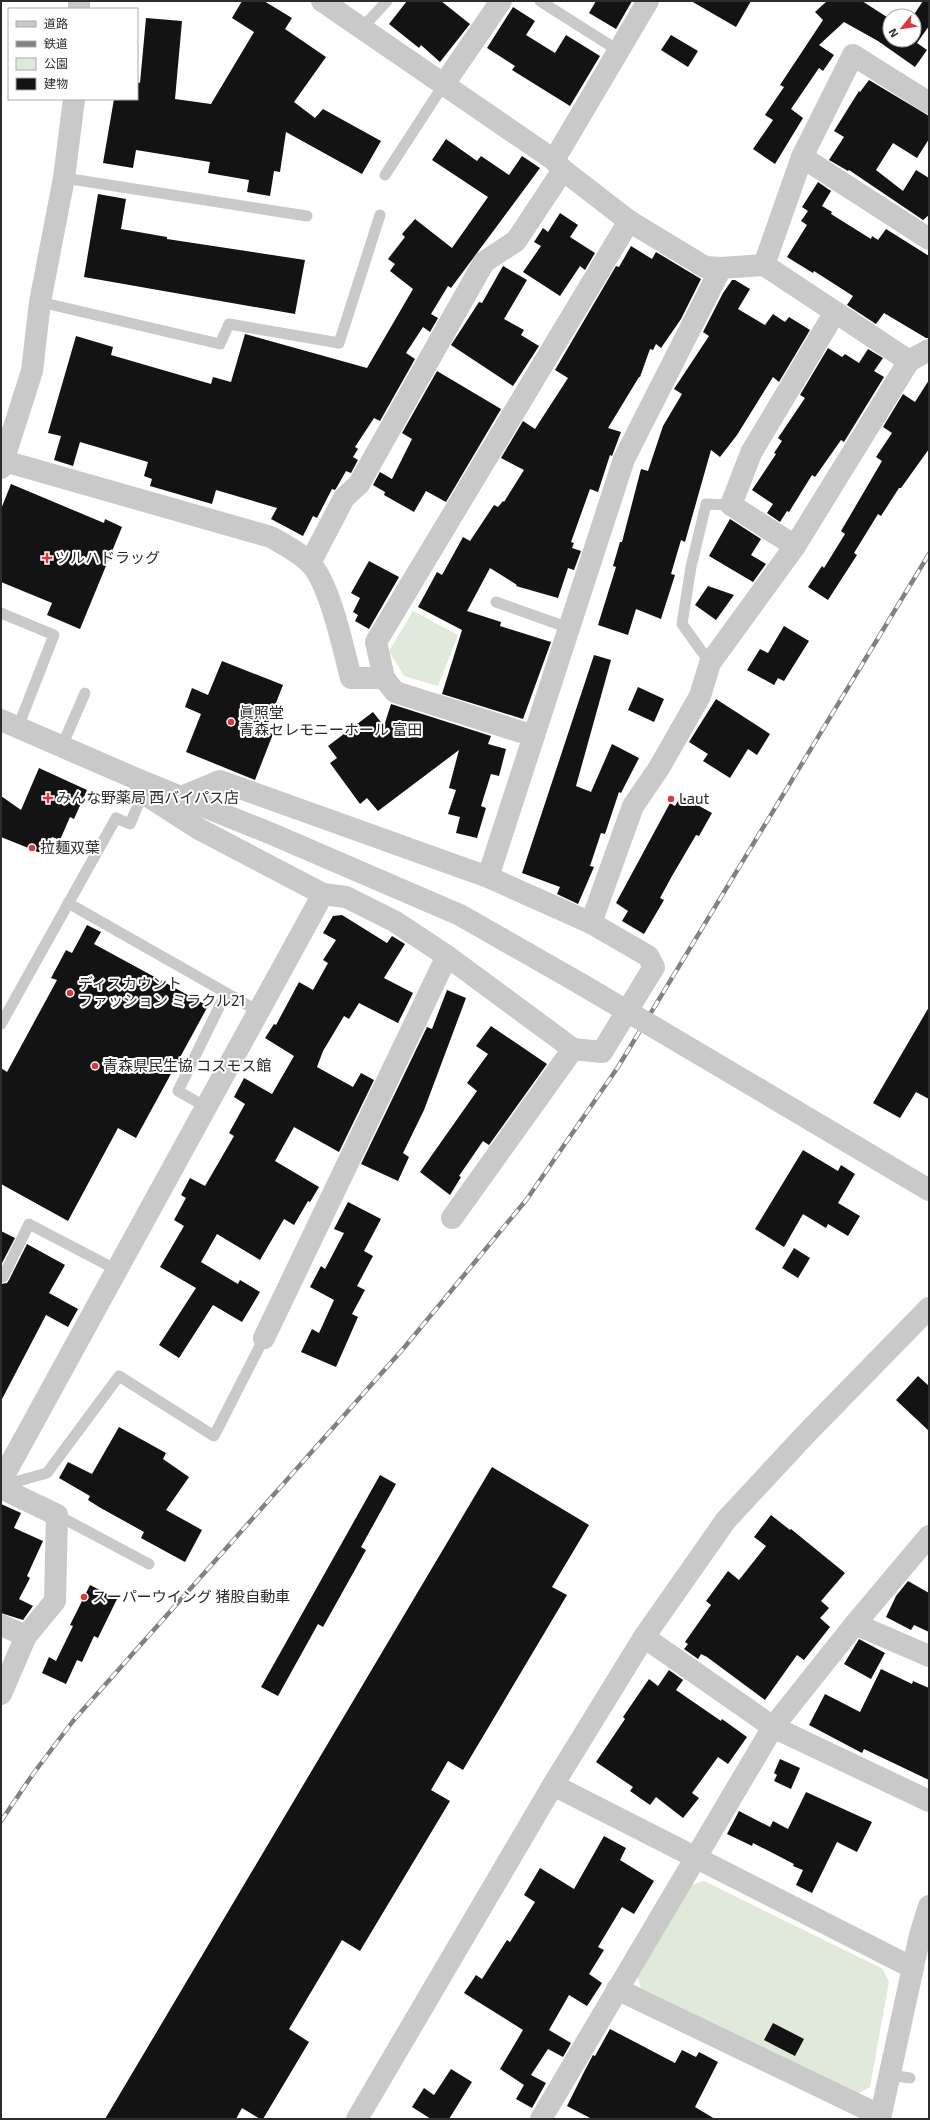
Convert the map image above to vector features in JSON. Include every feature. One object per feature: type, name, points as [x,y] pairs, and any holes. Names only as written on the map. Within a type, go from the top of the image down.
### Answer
[{"type":"street","points":[[322,1],[559,165],[629,221],[705,267],[721,268],[764,264],[909,361]]},
{"type":"street","points":[[444,84],[501,1]]},
{"type":"street","points":[[310,563],[344,498],[359,484],[484,262],[516,241],[559,165],[619,51],[648,1]]},
{"type":"street","points":[[764,264],[802,157],[853,55],[929,103]]},
{"type":"street","points":[[74,100],[64,178],[40,302],[32,371],[2,464],[271,537],[293,550],[310,563],[322,580],[351,678],[384,678]]},
{"type":"street","points":[[802,157],[929,239]]},
{"type":"street","points":[[534,736],[395,692],[384,678],[376,642],[629,221]]},
{"type":"street","points":[[488,877],[624,459],[721,268]]},
{"type":"street","points":[[795,546],[732,505],[751,453],[835,312]]},
{"type":"street","points":[[590,923],[633,806],[660,768],[700,696],[710,663],[795,546],[909,361],[929,350]]},
{"type":"street","points":[[9,723],[62,746],[141,786],[199,829],[323,894],[346,897],[394,921],[447,956],[573,1049],[602,1052],[654,967],[648,956],[590,923],[488,877],[220,781],[184,796]]},
{"type":"street","points":[[141,786],[184,796],[460,915],[581,984],[929,1190]]},
{"type":"street","points":[[1,1481],[323,894]]},
{"type":"street","points":[[264,1338],[447,956]]},
{"type":"street","points":[[452,1218],[573,1049]]},
{"type":"street","points":[[357,2119],[553,1785],[644,1637],[726,1520],[805,1435],[929,1308]]},
{"type":"street","points":[[1,1487],[57,1515],[55,1601],[26,1636],[1,1694]]},
{"type":"street","points":[[550,2116],[617,1989],[772,1727],[855,1624],[929,1536]]},
{"type":"street","points":[[855,1624],[929,1656]]},
{"type":"street","points":[[1,1625],[26,1636]]},
{"type":"street","points":[[644,1637],[772,1727],[929,1801]]},
{"type":"street","points":[[553,1785],[913,1968]]},
{"type":"street","points":[[617,1989],[881,2117],[900,2077],[913,1968],[929,1906]]},
{"type":"lane","points":[[362,28],[387,1]]},
{"type":"lane","points":[[540,1],[619,51]]},
{"type":"lane","points":[[385,175],[444,84]]},
{"type":"lane","points":[[64,178],[307,216]]},
{"type":"lane","points":[[40,302],[220,344],[229,324],[339,342],[380,215]]},
{"type":"lane","points":[[710,663],[682,624],[706,504],[732,505]]},
{"type":"lane","points":[[496,602],[569,628]]},
{"type":"lane","points":[[1,613],[54,636],[9,723]]},
{"type":"lane","points":[[62,746],[85,693]]},
{"type":"lane","points":[[1,1024],[116,818],[130,824],[141,786]]},
{"type":"lane","points":[[68,903],[258,1012]]},
{"type":"lane","points":[[206,1107],[178,1092],[226,993]]},
{"type":"lane","points":[[1,1276],[3,1277],[29,1224],[116,1270]]},
{"type":"lane","points":[[1,1487],[47,1473],[119,1376],[214,1436],[264,1338]]},
{"type":"lane","points":[[57,1515],[149,1564]]},
{"type":"green space","points":[[413,611],[458,635],[438,686],[404,676],[389,651]]},
{"type":"green space","points":[[704,1881],[883,1969],[889,1982],[870,2087],[857,2094],[641,1988],[636,1972],[688,1886]]},
{"type":"building","points":[[242,1],[264,1],[292,18],[285,29],[326,57],[294,102],[315,118],[323,109],[381,141],[362,174],[286,132],[280,172],[274,171],[270,196],[247,192],[249,180],[208,173],[210,162],[136,150],[133,168],[103,163],[114,100],[138,100],[138,82],[140,83],[146,18],[182,21],[175,99],[211,104],[254,32],[232,18]]},
{"type":"building","points":[[407,1],[441,1],[470,24],[440,62],[421,45],[419,48],[389,24]]},
{"type":"building","points":[[596,1],[632,1],[616,29],[589,13]]},
{"type":"building","points":[[691,1],[751,1],[736,27]]},
{"type":"building","points":[[827,1],[862,1],[882,14],[882,44],[844,22],[819,45],[834,55],[823,71],[819,68],[791,109],[803,118],[775,164],[753,149],[773,120],[765,115],[784,87],[780,85],[823,20],[815,12]]},
{"type":"building","points":[[923,1],[929,1],[929,26],[922,36],[922,8],[918,8]]},
{"type":"building","points":[[513,7],[535,21],[526,35],[555,53],[566,35],[600,56],[570,106],[512,70],[515,66],[487,48]]},
{"type":"building","points":[[671,35],[698,51],[688,67],[661,50]]},
{"type":"building","points":[[922,46],[927,50],[915,67],[888,48],[922,48]]},
{"type":"building","points":[[869,80],[929,116],[929,139],[917,158],[893,143],[876,170],[903,191],[916,170],[929,178],[929,215],[923,220],[849,170],[848,171],[829,160],[844,137],[834,131],[859,91],[860,92]]},
{"type":"building","points":[[446,139],[477,161],[481,156],[509,175],[522,156],[540,168],[451,288],[448,286],[431,314],[438,318],[430,332],[423,327],[406,353],[415,359],[380,421],[374,418],[355,447],[358,449],[353,457],[358,460],[351,473],[346,471],[335,490],[332,489],[317,518],[313,516],[303,536],[271,519],[277,508],[216,490],[212,504],[150,486],[152,479],[144,476],[148,462],[80,442],[73,466],[54,460],[61,436],[48,433],[76,336],[113,347],[111,355],[211,384],[213,377],[231,382],[245,334],[367,368],[413,289],[390,271],[395,264],[388,259],[405,237],[402,234],[415,219],[452,248],[488,197],[432,160]]},
{"type":"building","points":[[818,182],[831,191],[822,206],[832,212],[831,214],[871,239],[872,236],[878,240],[886,229],[929,256],[929,338],[926,338],[884,313],[876,324],[847,305],[853,296],[814,271],[813,273],[787,257],[807,225],[801,221],[808,211],[802,207]]},
{"type":"building","points":[[98,194],[126,199],[121,229],[167,237],[167,239],[305,260],[295,314],[84,277]]},
{"type":"building","points":[[560,213],[578,225],[570,237],[595,253],[585,270],[580,266],[560,296],[523,272],[541,246],[534,242],[543,228],[548,232]]},
{"type":"building","points":[[631,246],[652,259],[656,252],[701,279],[681,319],[661,348],[656,344],[653,350],[650,349],[640,377],[608,428],[621,432],[612,456],[610,455],[598,492],[590,489],[571,542],[574,543],[572,548],[581,551],[574,570],[568,568],[558,598],[516,586],[517,585],[490,568],[467,611],[501,622],[500,626],[551,642],[523,719],[442,694],[462,630],[418,607],[437,572],[442,575],[463,537],[470,541],[494,505],[498,507],[503,501],[504,502],[524,470],[501,458],[523,421],[535,429],[568,378],[555,370],[616,266],[619,267]]},
{"type":"building","points":[[503,266],[527,280],[504,319],[524,330],[521,335],[539,346],[513,386],[451,345],[479,302],[482,303]]},
{"type":"building","points":[[732,280],[735,280],[750,289],[738,309],[765,325],[773,314],[785,322],[789,317],[810,330],[779,382],[773,377],[737,435],[720,457],[711,450],[685,542],[681,540],[671,574],[675,575],[661,619],[636,609],[628,635],[598,625],[616,567],[613,566],[620,542],[622,542],[641,469],[648,471],[663,426],[682,394],[674,389],[709,336],[703,332],[723,293]]},
{"type":"building","points":[[828,348],[842,357],[845,354],[859,363],[868,349],[883,358],[874,371],[884,377],[844,442],[841,440],[815,477],[812,475],[789,512],[787,511],[780,522],[767,513],[773,504],[752,490],[776,454],[774,453],[782,441],[778,438],[805,398],[800,395]]},
{"type":"building","points":[[437,371],[501,409],[446,502],[426,491],[414,512],[384,495],[385,492],[373,485],[380,472],[392,479],[412,439],[402,433]]},
{"type":"building","points":[[929,380],[929,449],[901,488],[899,488],[881,516],[878,514],[854,553],[857,555],[828,600],[808,587],[822,566],[824,568],[845,534],[841,531],[882,461],[876,457],[892,433],[883,427],[903,394],[915,402]]},
{"type":"building","points":[[11,484],[104,523],[105,519],[122,527],[80,629],[47,615],[52,603],[1,582],[1,509]]},
{"type":"building","points":[[730,519],[761,539],[751,555],[766,564],[753,582],[709,556]]},
{"type":"building","points":[[369,561],[399,577],[369,629],[355,621],[358,615],[353,612],[360,598],[351,593]]},
{"type":"building","points":[[708,586],[734,595],[716,620],[695,605]]},
{"type":"building","points":[[784,626],[809,641],[784,681],[778,678],[774,685],[747,670],[760,649],[768,653]]},
{"type":"building","points":[[594,655],[611,660],[576,786],[591,792],[612,744],[639,758],[621,793],[619,792],[605,834],[601,833],[590,866],[594,867],[578,904],[557,894],[560,887],[522,873]]},
{"type":"building","points":[[222,661],[283,685],[265,731],[273,734],[255,780],[186,752],[201,714],[185,707],[192,688],[208,695]]},
{"type":"building","points":[[638,687],[664,699],[654,722],[628,710]]},
{"type":"building","points":[[716,699],[770,734],[757,755],[748,749],[730,778],[703,761],[708,754],[689,742]]},
{"type":"building","points":[[391,704],[491,736],[488,744],[506,749],[499,776],[491,774],[481,806],[486,808],[477,838],[456,833],[460,817],[448,814],[456,790],[449,788],[459,750],[378,811],[367,798],[360,804],[330,763],[337,758],[328,746],[373,712],[384,726]]},
{"type":"building","points":[[39,768],[87,790],[74,819],[70,817],[60,840],[52,837],[43,854],[1,837],[1,796],[21,810]]},
{"type":"building","points":[[681,796],[712,813],[699,836],[696,835],[672,876],[660,898],[664,900],[644,934],[622,921],[628,911],[616,903],[670,803],[675,806]]},
{"type":"building","points":[[342,915],[387,943],[392,936],[405,944],[384,978],[413,993],[398,1023],[359,1003],[349,1019],[344,1016],[323,1051],[317,1067],[353,1087],[361,1073],[374,1080],[339,1152],[294,1127],[275,1161],[319,1187],[310,1202],[308,1201],[294,1225],[284,1219],[260,1260],[217,1234],[201,1262],[238,1284],[240,1280],[260,1292],[242,1322],[213,1305],[179,1358],[159,1345],[196,1288],[160,1267],[184,1226],[174,1220],[186,1198],[181,1195],[190,1178],[205,1186],[234,1136],[229,1133],[245,1104],[234,1097],[244,1078],[272,1094],[294,1056],[265,1038],[274,1024],[276,1025],[299,982],[313,990],[328,963],[323,960],[336,940],[323,933],[333,916]]},
{"type":"building","points":[[87,925],[101,932],[94,944],[208,1006],[136,1138],[118,1128],[68,1221],[1,1184],[1,1068],[7,1072],[57,980],[51,978],[66,950],[72,953]]},
{"type":"building","points":[[447,990],[466,998],[424,1110],[403,1153],[409,1157],[398,1181],[361,1164],[427,1027],[432,1029]]},
{"type":"building","points":[[929,1007],[929,1099],[916,1092],[900,1118],[873,1103]]},
{"type":"building","points":[[491,1026],[547,1064],[489,1145],[483,1141],[459,1176],[461,1177],[450,1195],[420,1172],[477,1091],[467,1083],[488,1054],[476,1046]]},
{"type":"building","points":[[803,1150],[838,1171],[841,1165],[855,1174],[838,1203],[860,1216],[848,1236],[828,1224],[826,1228],[803,1214],[784,1247],[755,1229]]},
{"type":"building","points":[[348,1202],[381,1219],[364,1251],[373,1256],[357,1286],[365,1290],[352,1314],[358,1317],[336,1367],[301,1352],[312,1329],[319,1333],[334,1300],[310,1287],[321,1266],[325,1269],[344,1233],[334,1229]]},
{"type":"building","points":[[1,1231],[15,1238],[1,1265]]},
{"type":"building","points":[[27,1244],[65,1265],[49,1293],[78,1309],[68,1327],[46,1315],[1,1401],[1,1284],[7,1283],[9,1280]]},
{"type":"building","points":[[794,1248],[810,1258],[798,1278],[782,1268]]},
{"type":"building","points":[[918,1376],[929,1386],[929,1431],[896,1400]]},
{"type":"building","points":[[119,1427],[166,1453],[163,1459],[189,1477],[166,1510],[202,1530],[185,1562],[141,1538],[144,1532],[99,1507],[88,1500],[90,1496],[59,1478],[68,1462],[92,1474]]},
{"type":"building","points":[[492,1467],[589,1525],[552,1587],[567,1595],[463,1770],[448,1761],[431,1790],[450,1801],[360,1951],[342,1940],[289,2029],[309,2042],[263,2119],[260,2119],[242,2108],[236,2119],[105,2119]]},
{"type":"building","points":[[380,1475],[396,1484],[361,1547],[366,1550],[323,1627],[318,1624],[278,1696],[261,1687]]},
{"type":"building","points":[[1,1504],[21,1513],[14,1528],[43,1541],[27,1576],[30,1578],[19,1599],[33,1606],[23,1620],[1,1613]]},
{"type":"building","points":[[771,1515],[790,1530],[791,1529],[845,1573],[821,1601],[829,1608],[820,1618],[830,1627],[804,1660],[797,1655],[765,1700],[707,1657],[701,1654],[698,1659],[684,1649],[688,1644],[685,1642],[711,1605],[706,1601],[728,1571],[739,1580],[766,1546],[754,1537]]},
{"type":"building","points":[[908,1581],[929,1593],[929,1632],[914,1625],[911,1630],[886,1617],[896,1596]]},
{"type":"building","points":[[90,1585],[117,1599],[98,1638],[94,1636],[82,1662],[77,1660],[66,1684],[42,1673],[49,1657],[56,1661],[73,1626],[70,1625]]},
{"type":"building","points":[[859,1639],[885,1653],[871,1679],[844,1664]]},
{"type":"building","points":[[881,1669],[912,1684],[913,1681],[929,1688],[929,1780],[864,1749],[862,1753],[809,1725],[825,1694],[860,1712]]},
{"type":"building","points":[[669,1670],[683,1680],[676,1690],[721,1721],[722,1719],[747,1737],[728,1764],[718,1757],[692,1793],[699,1798],[683,1818],[656,1797],[650,1805],[630,1791],[633,1787],[596,1762],[625,1719],[623,1717],[649,1679],[658,1686]]},
{"type":"building","points":[[780,1759],[800,1768],[791,1789],[774,1781],[777,1775],[774,1773]]},
{"type":"building","points":[[806,1792],[872,1822],[857,1852],[837,1842],[812,1893],[796,1885],[803,1870],[793,1866],[794,1864],[753,1843],[752,1846],[727,1834],[739,1811],[770,1827],[773,1821],[788,1829]]},
{"type":"building","points":[[604,1836],[626,1848],[620,1860],[654,1881],[634,1914],[622,1907],[598,1947],[604,1950],[589,1974],[602,1983],[587,2006],[569,1995],[549,2030],[571,2043],[563,2057],[548,2049],[531,2075],[546,2083],[532,2108],[516,2099],[524,2085],[500,2069],[523,2030],[464,1993],[476,1975],[482,1979],[507,1940],[510,1942],[535,1902],[524,1895],[540,1868],[574,1889]]},
{"type":"building","points":[[773,2023],[804,2039],[795,2056],[764,2040]]},
{"type":"building","points":[[610,2029],[675,2063],[682,2050],[696,2057],[699,2052],[718,2062],[695,2107],[715,2119],[592,2119],[567,2106],[593,2055],[595,2056]]},
{"type":"building","points":[[451,2069],[472,2082],[449,2119],[431,2119],[412,2107],[424,2088],[434,2095]]},
{"type":"railway","points":[[1,1821],[33,1774],[73,1721],[403,1349],[527,1199],[618,1067],[929,554]]},
{"type":"place","name":"ツルハドラッグ","points":[[47,558]]},
{"type":"place","name":"眞照堂 青森セレモニーホール 富田","points":[[231,722]]},
{"type":"place","name":"みんな野薬局 西バイパス店","points":[[48,798]]},
{"type":"place","name":"Laut","points":[[671,799]]},
{"type":"place","name":"拉麺双葉","points":[[32,848]]},
{"type":"place","name":"ディスカウント ファッション ミラクル21","points":[[70,993]]},
{"type":"place","name":"青森県民生協 コスモス館","points":[[95,1066]]},
{"type":"place","name":"スーパーウイング 猪股自動車","points":[[84,1597]]}]
